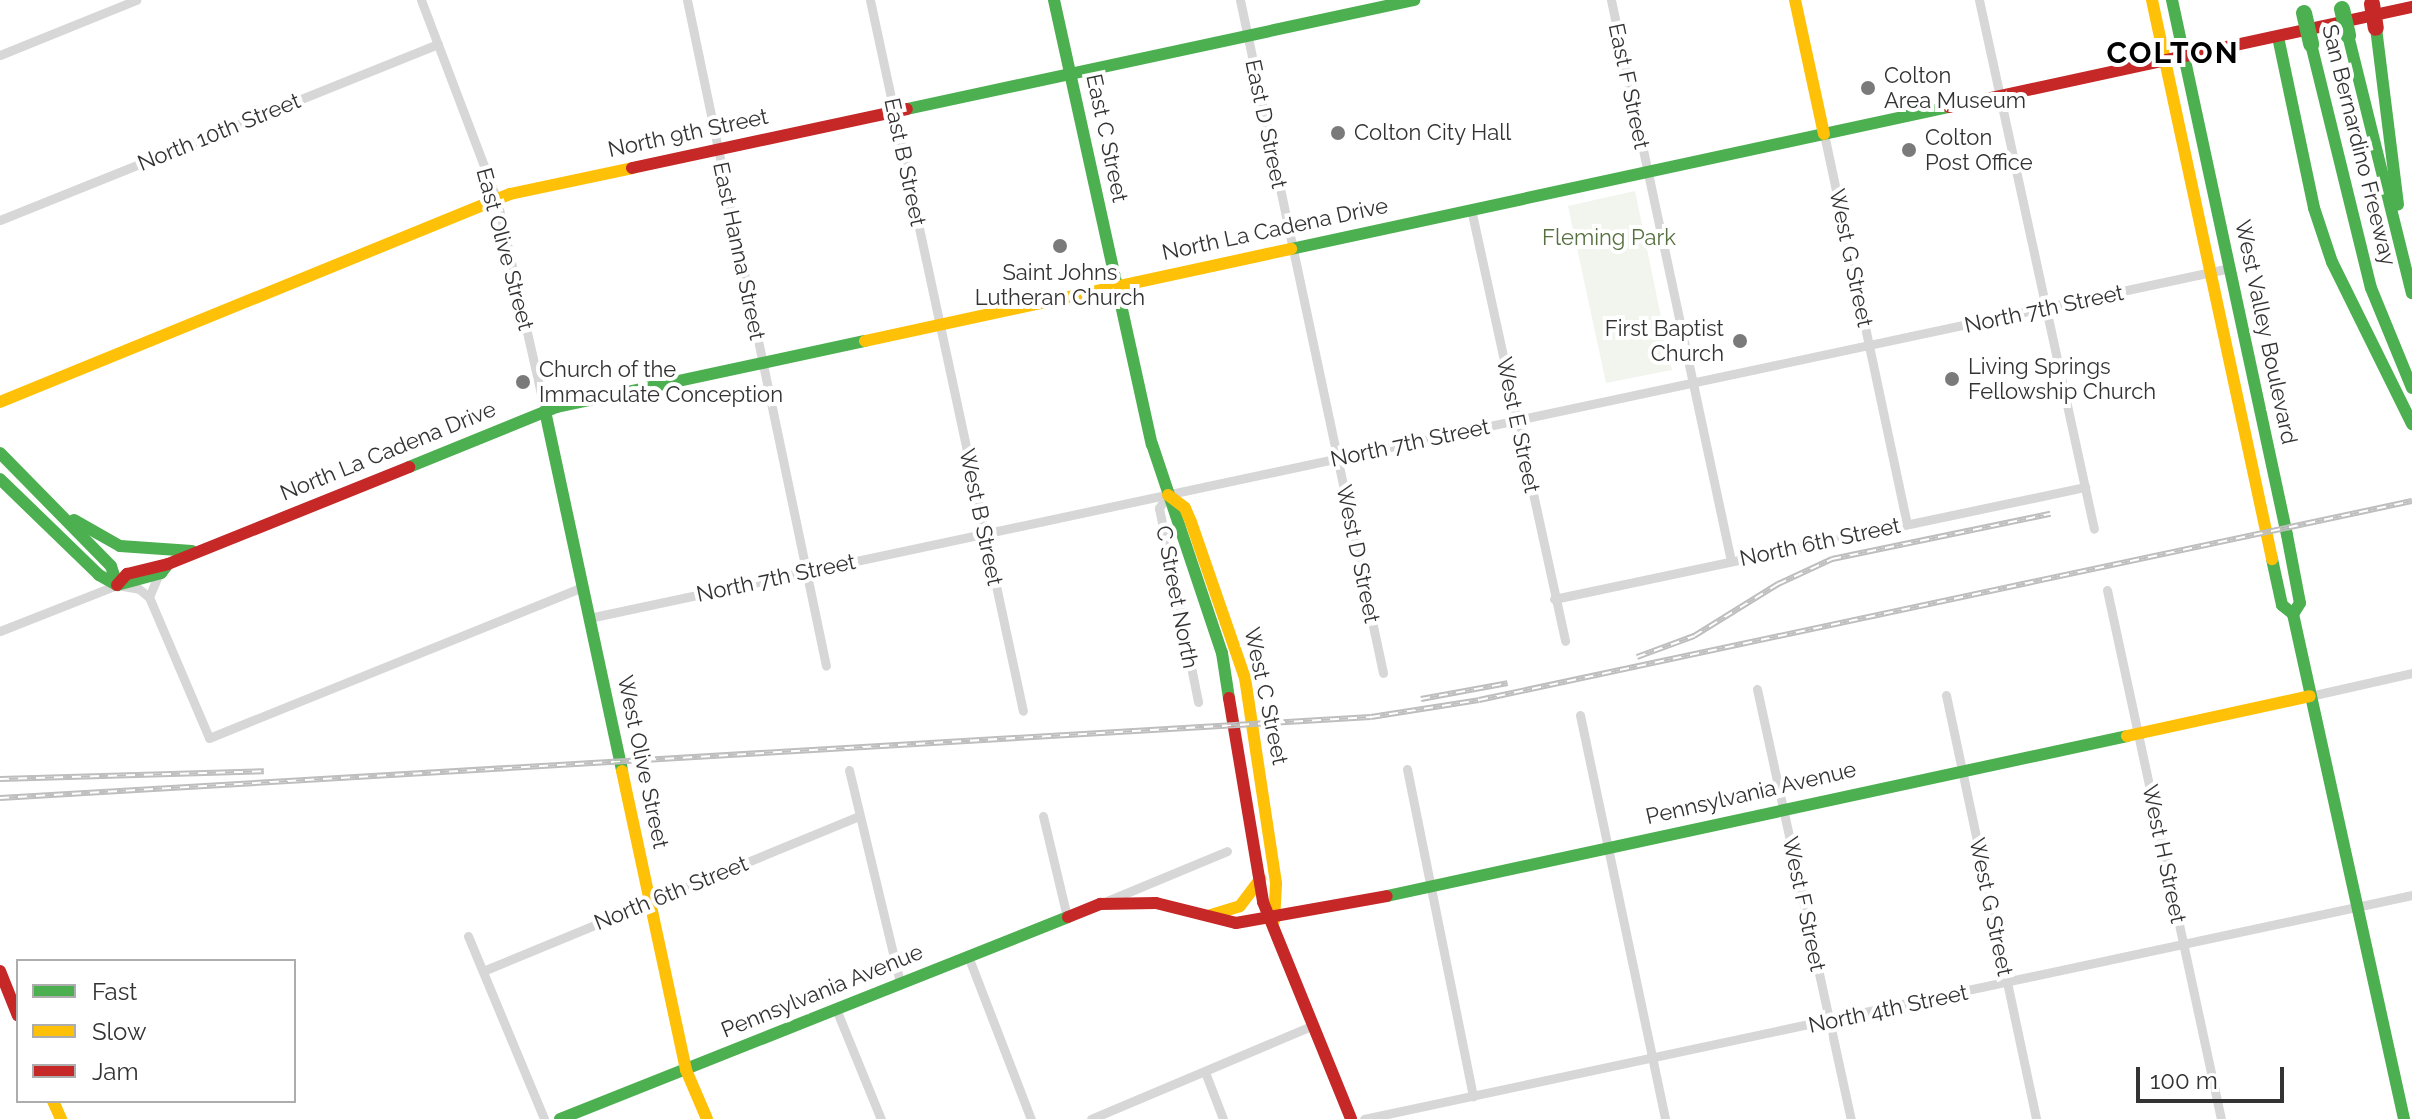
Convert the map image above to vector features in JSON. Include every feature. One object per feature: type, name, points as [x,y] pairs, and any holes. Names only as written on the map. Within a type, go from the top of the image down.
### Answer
[{"type":"main road","name":"East C Street","points":[[1054,0],[1117,285]]},
{"type":"main road","name":"North 9th Street","points":[[0,402],[497,200],[1414,0]]},
{"type":"main road","points":[[1795,0],[1824,134]]},
{"type":"main road","name":"West Valley Boulevard","points":[[2152,0],[2282,605],[2293,614],[2404,1119]]},
{"type":"main road","name":"West Valley Boulevard","points":[[2172,0],[2300,603],[2293,614]]},
{"type":"main road","points":[[2372,2],[2405,270]]},
{"type":"main road","name":"San Bernardino Freeway","points":[[2341,4],[2412,293]]},
{"type":"main road","name":"San Bernardino Freeway","points":[[2303,6],[2371,288],[2412,388]]},
{"type":"main road","name":"North La Cadena Drive","points":[[117,585],[127,574],[164,569],[199,551],[545,411],[763,361],[2412,7]]},
{"type":"main road","points":[[2278,37],[2314,208],[2332,262],[2412,424]]},
{"type":"main road","name":"West C Street","points":[[1117,285],[1168,495],[1222,653],[1263,902],[1274,920],[1351,1119]]},
{"type":"main road","points":[[2239,406],[2248,418],[2256,450],[2270,454]]},
{"type":"main road","name":"West Olive Street","points":[[545,411],[686,1070],[707,1119]]},
{"type":"main road","points":[[0,453],[111,566],[117,585]]},
{"type":"main road","points":[[0,479],[99,575],[117,585]]},
{"type":"main road","name":"West C Street","points":[[1168,495],[1185,508],[1191,522],[1245,678],[1276,884],[1274,920]]},
{"type":"main road","points":[[51,502],[120,546],[199,551]]},
{"type":"main road","name":"Pennsylvania Avenue","points":[[560,1119],[1100,904],[1156,903],[1236,923],[1274,920],[2310,696]]},
{"type":"main road","points":[[1208,916],[1240,906],[1260,879]]},
{"type":"main road","points":[[0,971],[16,1011]]},
{"type":"street","points":[[0,55],[136,0]]},
{"type":"street","name":"East Olive Street","points":[[421,0],[497,200],[545,411]]},
{"type":"street","name":"East Hanna Street","points":[[687,0],[826,666]]},
{"type":"street","name":"East B Street","points":[[870,0],[940,323]]},
{"type":"street","name":"East D Street","points":[[1240,0],[1293,248]]},
{"type":"street","name":"East F Street","points":[[1611,0],[1647,172]]},
{"type":"street","points":[[1979,0],[2094,529]]},
{"type":"street","name":"North 10th Street","points":[[0,220],[438,44]]},
{"type":"street","name":"West G Street","points":[[1824,134],[1907,524]]},
{"type":"street","points":[[1647,172],[1731,561]]},
{"type":"street","name":"West E Street","points":[[1471,209],[1565,641]]},
{"type":"street","name":"West D Street","points":[[1293,248],[1383,673]]},
{"type":"street","name":"North 7th Street","points":[[589,618],[2046,310],[2230,268]]},
{"type":"street","name":"West B Street","points":[[940,323],[1023,711]]},
{"type":"street","name":"North 6th Street","points":[[1554,599],[2085,487]]},
{"type":"street","name":"C Street North","points":[[1168,495],[1159,508],[1198,702]]},
{"type":"street","points":[[149,597],[164,569]]},
{"type":"street","points":[[0,631],[117,585],[149,597],[209,738],[583,587]]},
{"type":"street","name":"West H Street","points":[[2107,590],[2221,1119]]},
{"type":"street","name":"Pennsylvania Avenue","points":[[2310,696],[2412,673]]},
{"type":"street","name":"West F Street","points":[[1757,689],[1851,1119]]},
{"type":"street","name":"West G Street","points":[[1946,695],[2036,1119]]},
{"type":"street","points":[[1580,715],[1665,1119]]},
{"type":"street","points":[[1407,769],[1428,886],[1473,1096]]},
{"type":"street","points":[[849,770],[900,983]]},
{"type":"street","name":"North 6th Street","points":[[483,971],[859,816]]},
{"type":"street","points":[[1043,816],[1067,917]]},
{"type":"street","name":"Pennsylvania Avenue","points":[[1100,904],[1227,851]]},
{"type":"street","name":"North 4th Street","points":[[1364,1119],[2412,895]]},
{"type":"street","points":[[468,936],[544,1119]]},
{"type":"street","points":[[968,956],[1031,1119]]},
{"type":"street","points":[[836,1009],[881,1119]]},
{"type":"street","points":[[1094,1118],[1314,1025]]},
{"type":"street","points":[[1205,1072],[1223,1119]]},
{"type":"street","points":[[2404,1119],[2412,1117]]},
{"type":"green space","name":"Fleming Park","points":[[1635,191],[1672,370],[1606,383],[1568,206]]},
{"type":"railway","points":[[0,798],[1371,717],[1479,700],[2412,501]]},
{"type":"railway","points":[[1637,657],[1694,636],[1778,584],[1832,559],[2050,514]]},
{"type":"railway","points":[[1421,699],[1508,683]]},
{"type":"railway","points":[[0,779],[264,771]]},
{"type":"traffic: fast","points":[[1054,0],[1152,444],[1222,653],[1229,698]]},
{"type":"traffic: fast","points":[[907,109],[1414,0]]},
{"type":"traffic: fast","points":[[2172,0],[2287,535],[2300,603],[2293,614]]},
{"type":"traffic: fast","points":[[2342,9],[2348,35]]},
{"type":"traffic: fast","points":[[2304,13],[2311,44]]},
{"type":"traffic: fast","points":[[2376,28],[2398,205]]},
{"type":"traffic: fast","points":[[2348,35],[2412,293]]},
{"type":"traffic: fast","points":[[2278,37],[2314,208],[2332,262],[2412,424]]},
{"type":"traffic: fast","points":[[2311,44],[2371,288],[2412,388]]},
{"type":"traffic: fast","points":[[1291,249],[1949,107]]},
{"type":"traffic: fast","points":[[409,467],[557,407],[865,341]]},
{"type":"traffic: fast","points":[[545,411],[622,771]]},
{"type":"traffic: fast","points":[[0,453],[111,566],[117,585]]},
{"type":"traffic: fast","points":[[0,479],[99,575],[117,585],[161,573],[168,564]]},
{"type":"traffic: fast","points":[[74,520],[120,546],[192,551]]},
{"type":"traffic: fast","points":[[2272,559],[2282,605],[2293,614],[2404,1119]]},
{"type":"traffic: fast","points":[[1387,896],[2127,736]]},
{"type":"traffic: fast","points":[[560,1119],[1068,917]]},
{"type":"traffic: slow","points":[[1795,0],[1824,134]]},
{"type":"traffic: slow","points":[[2152,0],[2272,559]]},
{"type":"traffic: slow","points":[[0,402],[510,194],[632,168]]},
{"type":"traffic: slow","points":[[865,341],[1291,249]]},
{"type":"traffic: slow","points":[[1168,495],[1185,508],[1191,522],[1245,678],[1276,884],[1274,920]]},
{"type":"traffic: slow","points":[[2127,736],[2310,696]]},
{"type":"traffic: slow","points":[[622,771],[686,1070],[707,1119]]},
{"type":"traffic: slow","points":[[1211,915],[1240,906],[1260,879]]},
{"type":"traffic: slow","points":[[54,1103],[61,1119]]},
{"type":"traffic: jam","points":[[2372,4],[2376,28]]},
{"type":"traffic: jam","points":[[1949,107],[2412,7]]},
{"type":"traffic: jam","points":[[632,168],[907,109]]},
{"type":"traffic: jam","points":[[117,585],[127,574],[168,564],[409,467]]},
{"type":"traffic: jam","points":[[1229,698],[1263,902],[1351,1119]]},
{"type":"traffic: jam","points":[[1068,917],[1100,904],[1156,903],[1236,923],[1387,896]]},
{"type":"traffic: jam","points":[[0,971],[16,1011]]},
{"type":"place","name":"Colton Area Museum","points":[[1868,88]]},
{"type":"place","name":"Colton City Hall","points":[[1338,133]]},
{"type":"place","name":"Colton Post Office","points":[[1909,150]]},
{"type":"place","name":"Saint Johns Lutheran Church","points":[[1060,246]]},
{"type":"place","name":"First Baptist Church","points":[[1740,341]]},
{"type":"place","name":"Living Springs Fellowship Church","points":[[1952,379]]},
{"type":"place","name":"Church of the Immaculate Conception","points":[[523,382]]},
{"type":"district","name":"COLTON","points":[[2173,53]]}]
